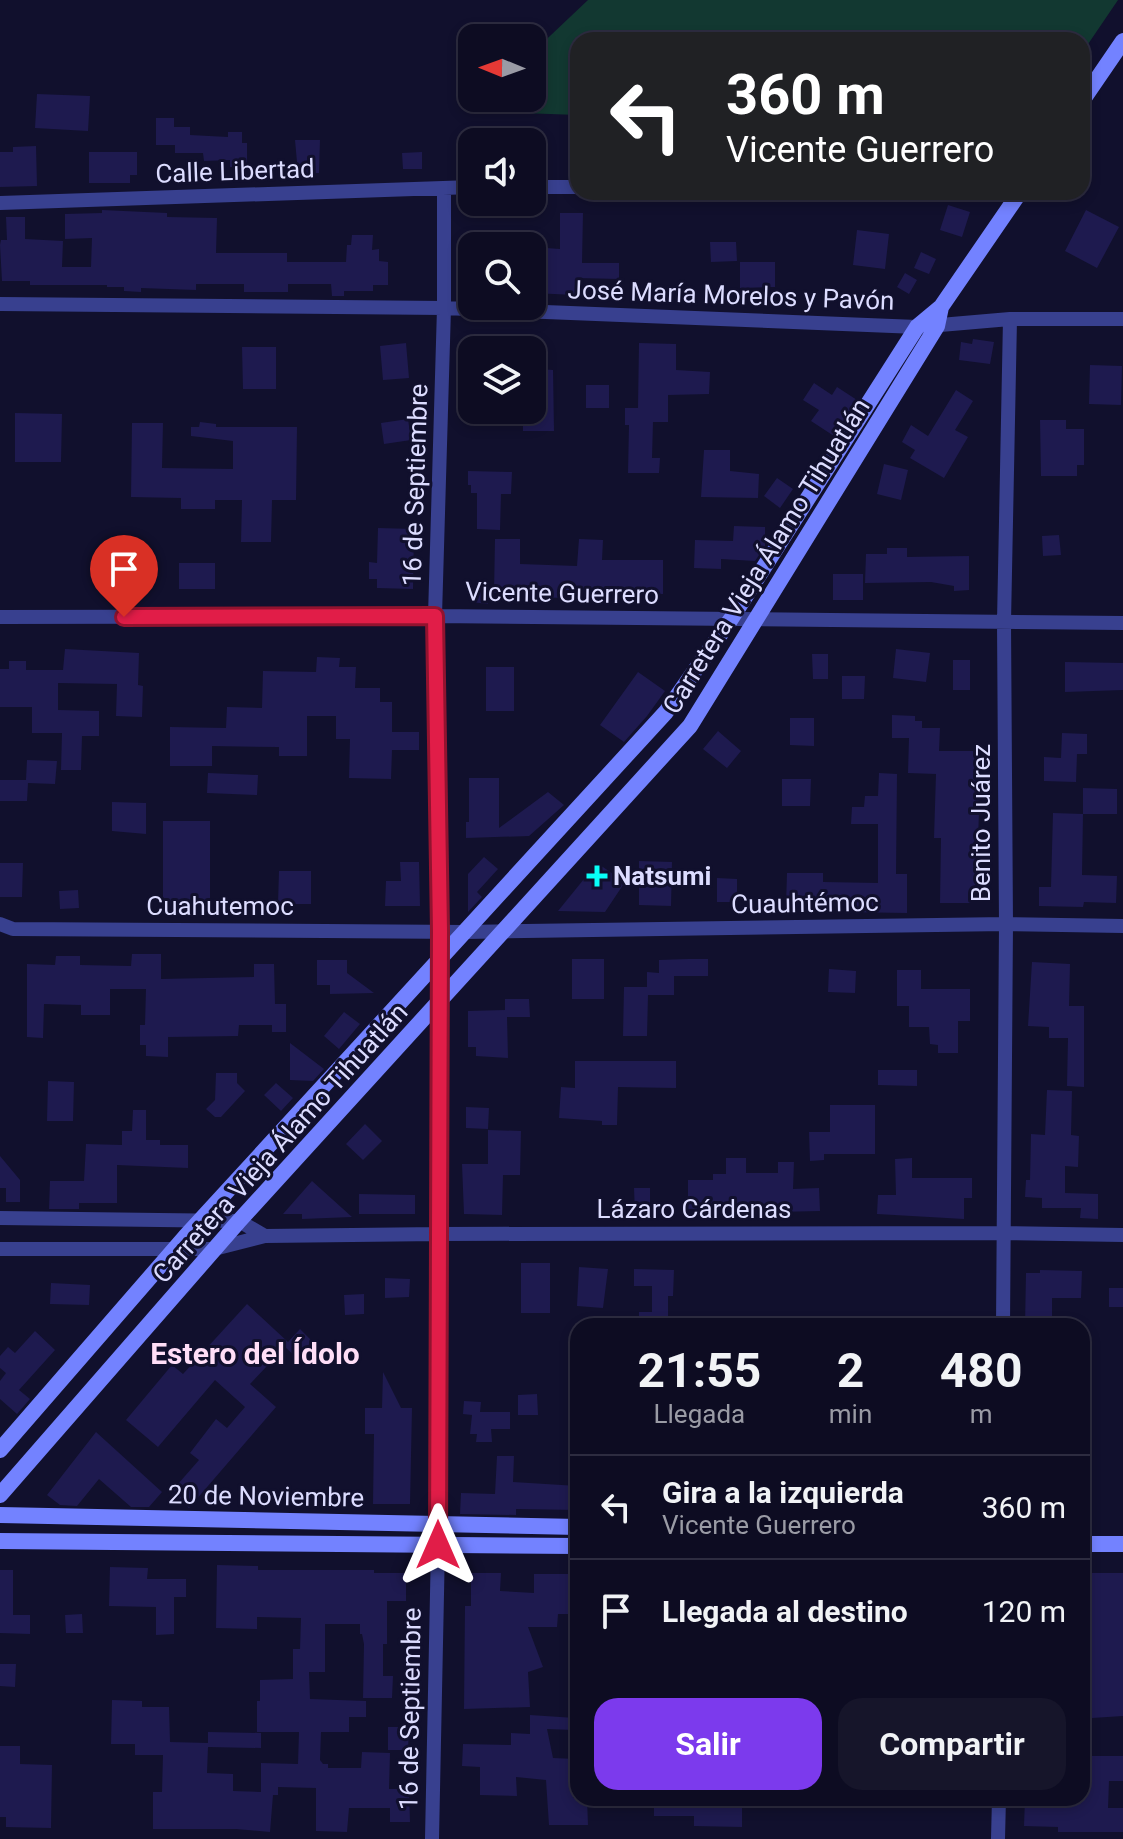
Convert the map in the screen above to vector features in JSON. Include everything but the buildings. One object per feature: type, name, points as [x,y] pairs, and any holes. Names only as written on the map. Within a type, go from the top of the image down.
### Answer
[{"type":"main road","points":[[1090,89],[1123,41]]},
{"type":"main road","name":"Carretera Vieja Álamo Tihuatlán","points":[[0,1450],[200,1220],[666,712],[731,619],[917,327],[941,307],[1015,200]]},
{"type":"main road","name":"Carretera Vieja Álamo Tihuatlán","points":[[0,1495],[239,1221],[690,726],[937,326],[941,307]]},
{"type":"main road","name":"20 de Noviembre","points":[[0,1515],[570,1527]]},
{"type":"main road","name":"20 de Noviembre","points":[[0,1541],[570,1546]]},
{"type":"main road","points":[[1090,1544],[1123,1544]]},
{"type":"street","points":[[546,187],[570,187]]},
{"type":"street","name":"16 de Septiembre","points":[[432,1839],[438,1545],[440,1003],[435,616],[444,308],[444,188]]},
{"type":"street","name":"Calle Libertad","points":[[0,203],[458,188]]},
{"type":"street","name":"José María Morelos y Pavón","points":[[0,304],[444,308],[917,327],[1010,319],[1123,319]]},
{"type":"street","name":"Benito Juárez","points":[[1003,1318],[1006,924],[1004,622],[1010,319]]},
{"type":"street","name":"Vicente Guerrero","points":[[0,617],[435,616],[1123,623]]},
{"type":"street","name":"Cuahutemoc","points":[[0,924],[13,929],[440,931]]},
{"type":"street","name":"Cuauhtémoc","points":[[440,931],[1006,924],[1123,926]]},
{"type":"street","points":[[0,1218],[239,1221],[265,1236]]},
{"type":"street","name":"Lázaro Cárdenas","points":[[0,1249],[214,1249],[265,1236],[1123,1235]]},
{"type":"street","points":[[998,1839],[999,1806]]},
{"type":"green space","points":[[588,0],[1118,0],[1090,41],[1090,32],[570,32],[570,115],[496,112],[546,112],[546,40]]},
{"type":"place","name":"Natsumi","points":[[597,876]]},
{"type":"district","name":"Estero del Ídolo","points":[[255,1353]]},
{"type":"route","points":[[124,617],[435,616],[440,931],[438,1545]]}]
